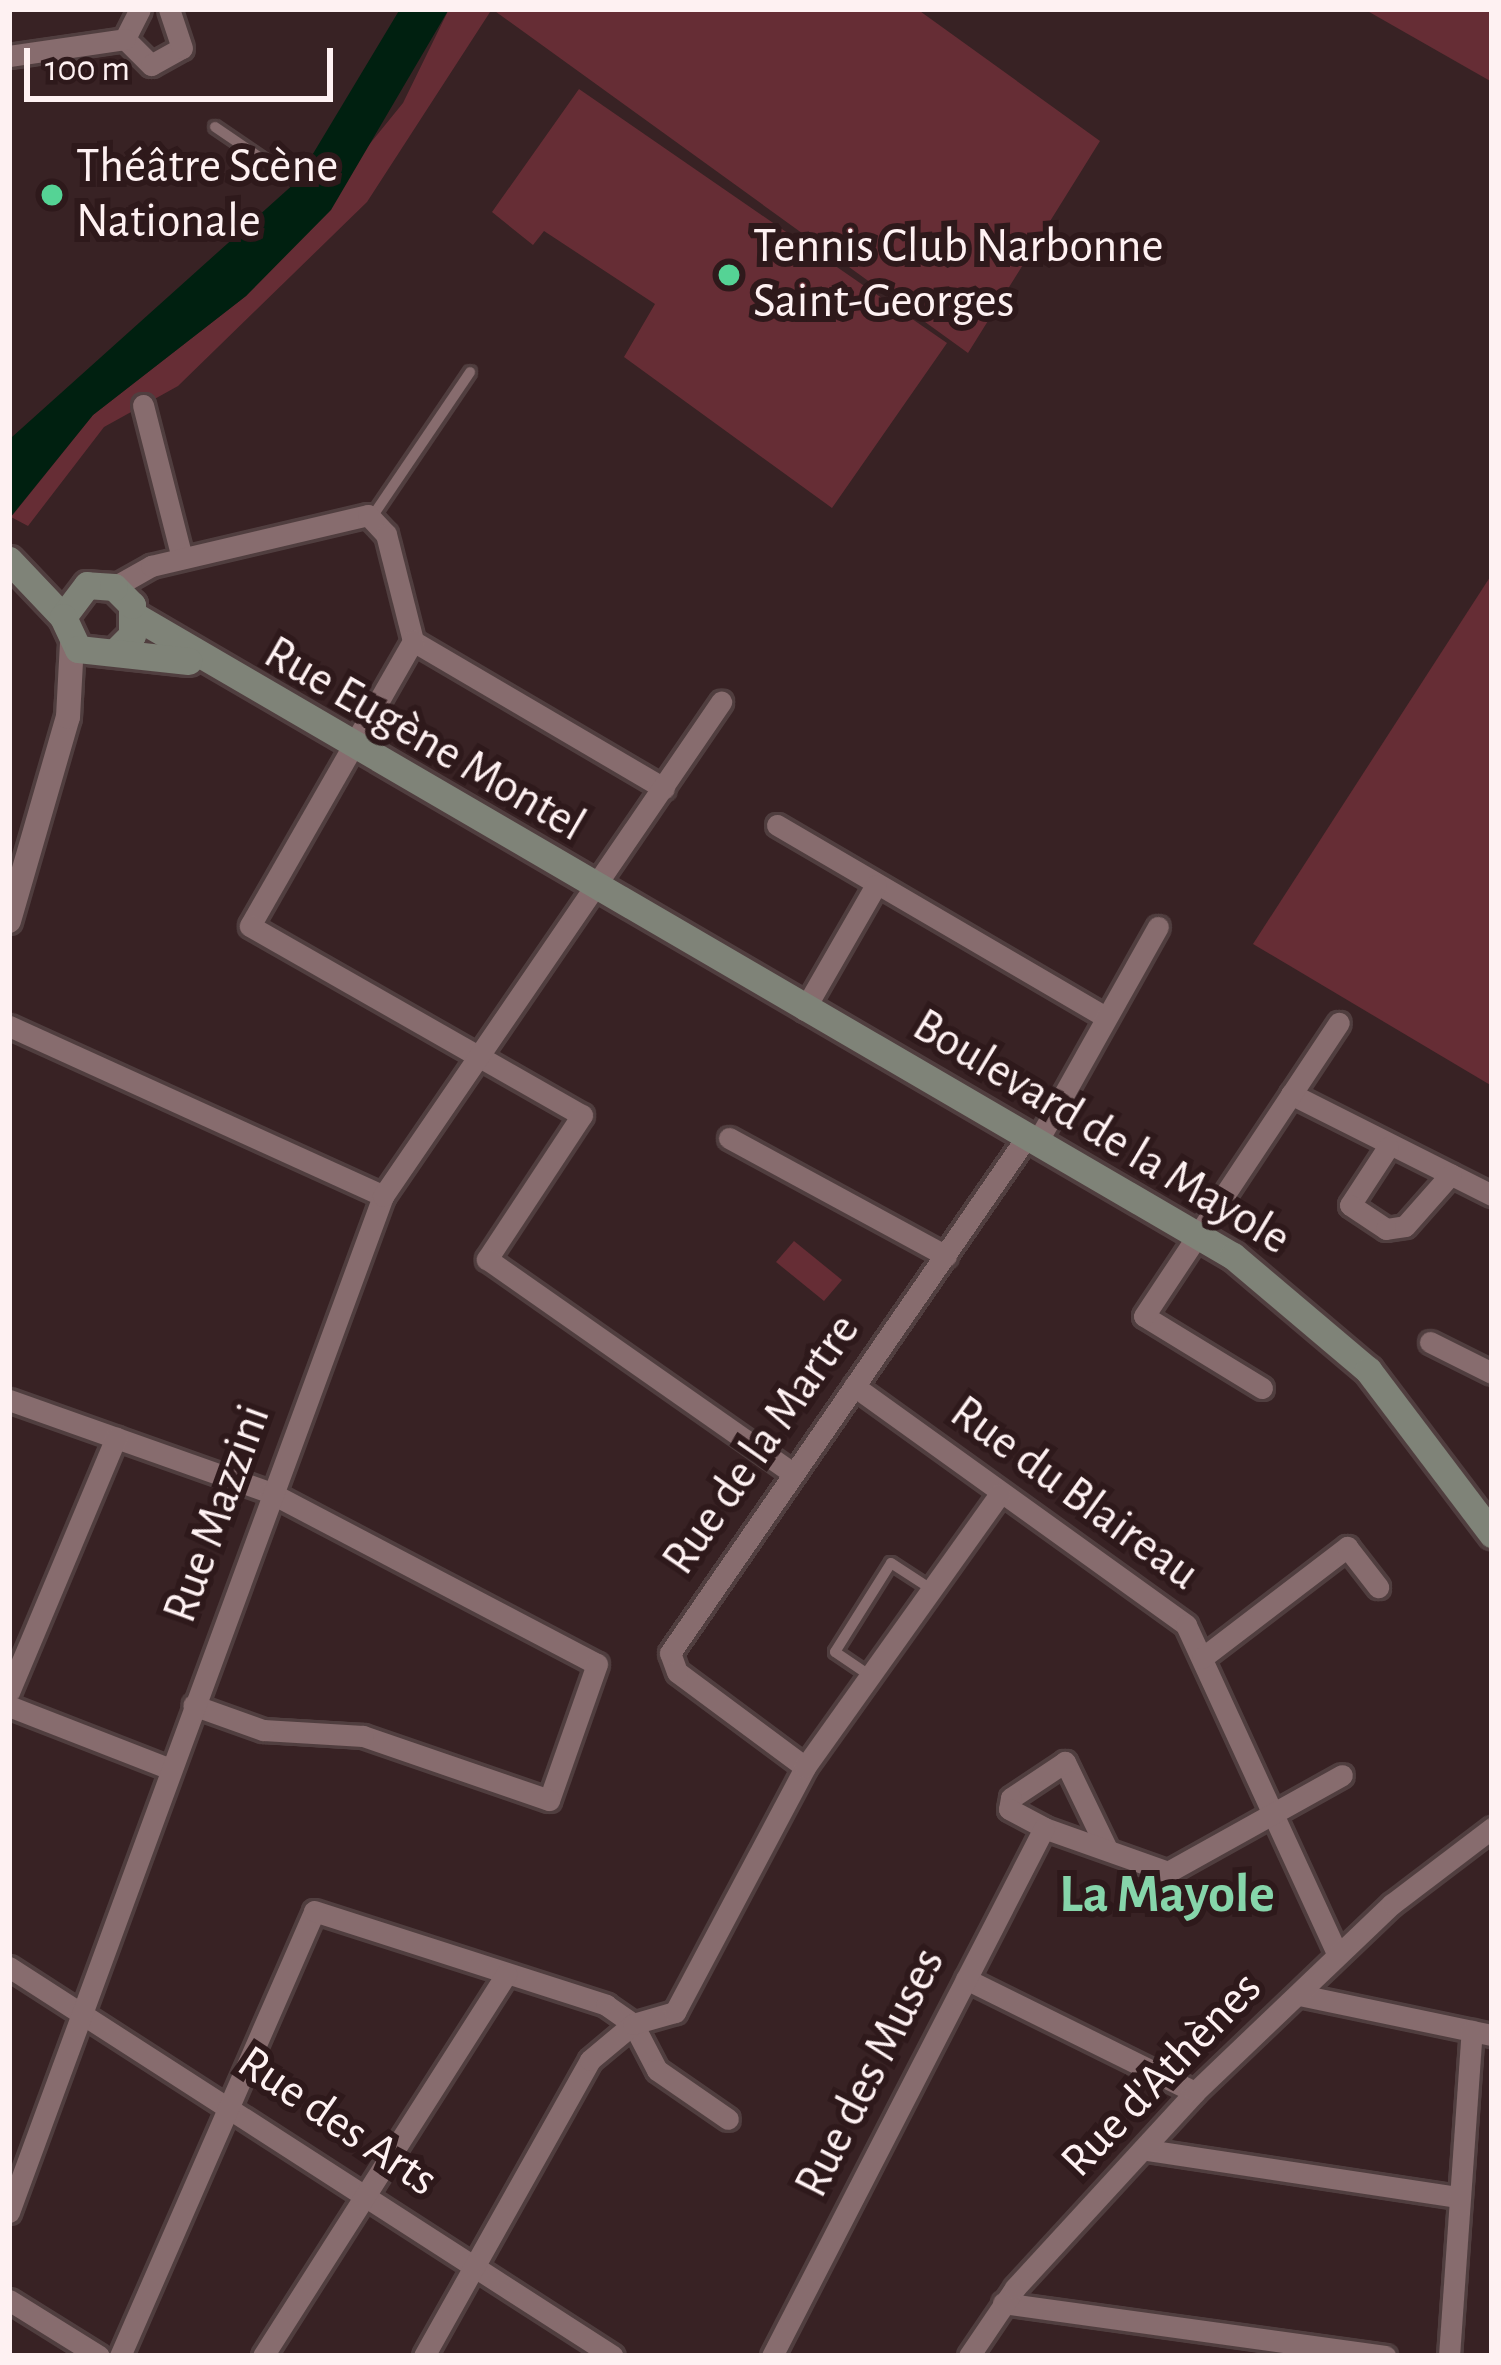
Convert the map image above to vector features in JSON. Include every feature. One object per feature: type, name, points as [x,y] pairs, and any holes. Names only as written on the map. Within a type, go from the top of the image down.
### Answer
[{"type":"main road","points":[[19,566],[101,586],[87,642]]},
{"type":"main road","points":[[19,566],[87,642]]},
{"type":"main road","name":"Rue Eugène Montel","points":[[101,586],[209,668],[594,890]]},
{"type":"main road","points":[[87,642],[135,616]]},
{"type":"main road","name":"Rue Eugène Montel","points":[[87,642],[209,668]]},
{"type":"main road","name":"Boulevard de la Mayole","points":[[594,890],[1193,1232],[1368,1370],[1492,1534]]},
{"type":"street","points":[[125,39],[140,9]]},
{"type":"street","points":[[125,39],[142,62],[170,61],[184,32],[169,9]]},
{"type":"street","points":[[9,56],[125,39]]},
{"type":"street","points":[[143,405],[182,558]]},
{"type":"street","points":[[101,586],[182,558],[372,517],[413,641],[664,788]]},
{"type":"street","points":[[413,641],[250,926],[582,1114],[487,1259],[791,1472]]},
{"type":"street","points":[[9,921],[87,642]]},
{"type":"street","name":"Rue Mazzini","points":[[9,2212],[269,1492],[383,1196],[721,702]]},
{"type":"street","points":[[777,826],[1106,1017]]},
{"type":"street","points":[[804,1010],[877,885]]},
{"type":"street","name":"Rue de la Martre","points":[[805,1767],[677,1672],[670,1652],[791,1472],[1031,1141],[1158,927]]},
{"type":"street","points":[[1262,1388],[1144,1316],[1193,1232],[1340,1023]]},
{"type":"street","points":[[9,1026],[383,1196]]},
{"type":"street","points":[[1291,1094],[1388,1147],[1492,1195]]},
{"type":"street","points":[[730,1138],[946,1256]]},
{"type":"street","points":[[1388,1147],[1350,1204],[1386,1229],[1405,1226],[1450,1174]]},
{"type":"street","points":[[1430,1342],[1492,1372]]},
{"type":"street","name":"Rue du Blaireau","points":[[854,1386],[1186,1624],[1337,1953]]},
{"type":"street","points":[[9,1400],[269,1492],[597,1664],[549,1800],[363,1736],[263,1730],[193,1705]]},
{"type":"street","points":[[9,1692],[116,1438]]},
{"type":"street","points":[[424,2356],[590,2060],[633,2024],[675,2012],[805,1767],[1000,1494]]},
{"type":"street","points":[[1202,1658],[1347,1547],[1378,1587]]},
{"type":"street","points":[[9,1706],[168,1768]]},
{"type":"street","points":[[1107,1849],[1065,1762],[1011,1798],[1009,1809],[1044,1828],[1168,1872],[1279,1818],[1342,1775]]},
{"type":"street","name":"Rue des Muses","points":[[772,2356],[1044,1828]]},
{"type":"street","name":"Rue d'Athènes","points":[[969,2356],[1003,2303],[1196,2092],[1300,1995],[1337,1953],[1492,1828]]},
{"type":"street","points":[[120,2356],[314,1911],[506,1974],[633,2024],[657,2070],[728,2119]]},
{"type":"street","name":"Rue des Arts","points":[[9,1967],[83,2008],[614,2356]]},
{"type":"street","points":[[263,2356],[370,2195],[506,1974]]},
{"type":"street","points":[[966,1979],[1196,2092]]},
{"type":"street","points":[[1300,1995],[1482,2033],[1459,2198],[1448,2356]]},
{"type":"street","points":[[1147,2150],[1459,2198]]},
{"type":"street","points":[[9,2300],[99,2356]]},
{"type":"street","points":[[1003,2303],[1251,2347],[1384,2356]]},
{"type":"lane","points":[[215,127],[262,159]]},
{"type":"lane","points":[[372,517],[470,372]]},
{"type":"lane","points":[[869,1675],[835,1652],[892,1563],[931,1589]]},
{"type":"shaded area","points":[[400,9],[449,9],[331,210],[246,296],[93,415],[9,519],[12,437],[296,182]]},
{"type":"shaded area","points":[[449,9],[492,9],[367,202],[178,386],[104,427],[28,526],[11,517],[93,415],[246,296],[403,103]]},
{"type":"shaded area","points":[[492,9],[917,9],[1100,141],[968,353]]},
{"type":"shaded area","points":[[1364,9],[1492,9],[1492,82]]},
{"type":"shaded area","name":"Tennis Club Narbonne Saint-Georges","points":[[579,89],[947,343],[832,508],[624,357],[655,304],[544,231],[533,245],[492,212]]},
{"type":"shaded area","points":[[1492,574],[1492,1086],[1253,944]]},
{"type":"shaded area","points":[[794,1241],[842,1280],[824,1301],[776,1262]]},
{"type":"place","name":"Théâtre Scène Nationale","points":[[52,195]]},
{"type":"place","name":"Tennis Club Narbonne Saint-Georges","points":[[729,275]]},
{"type":"district","name":"La Mayole","points":[[1167,1895]]}]
